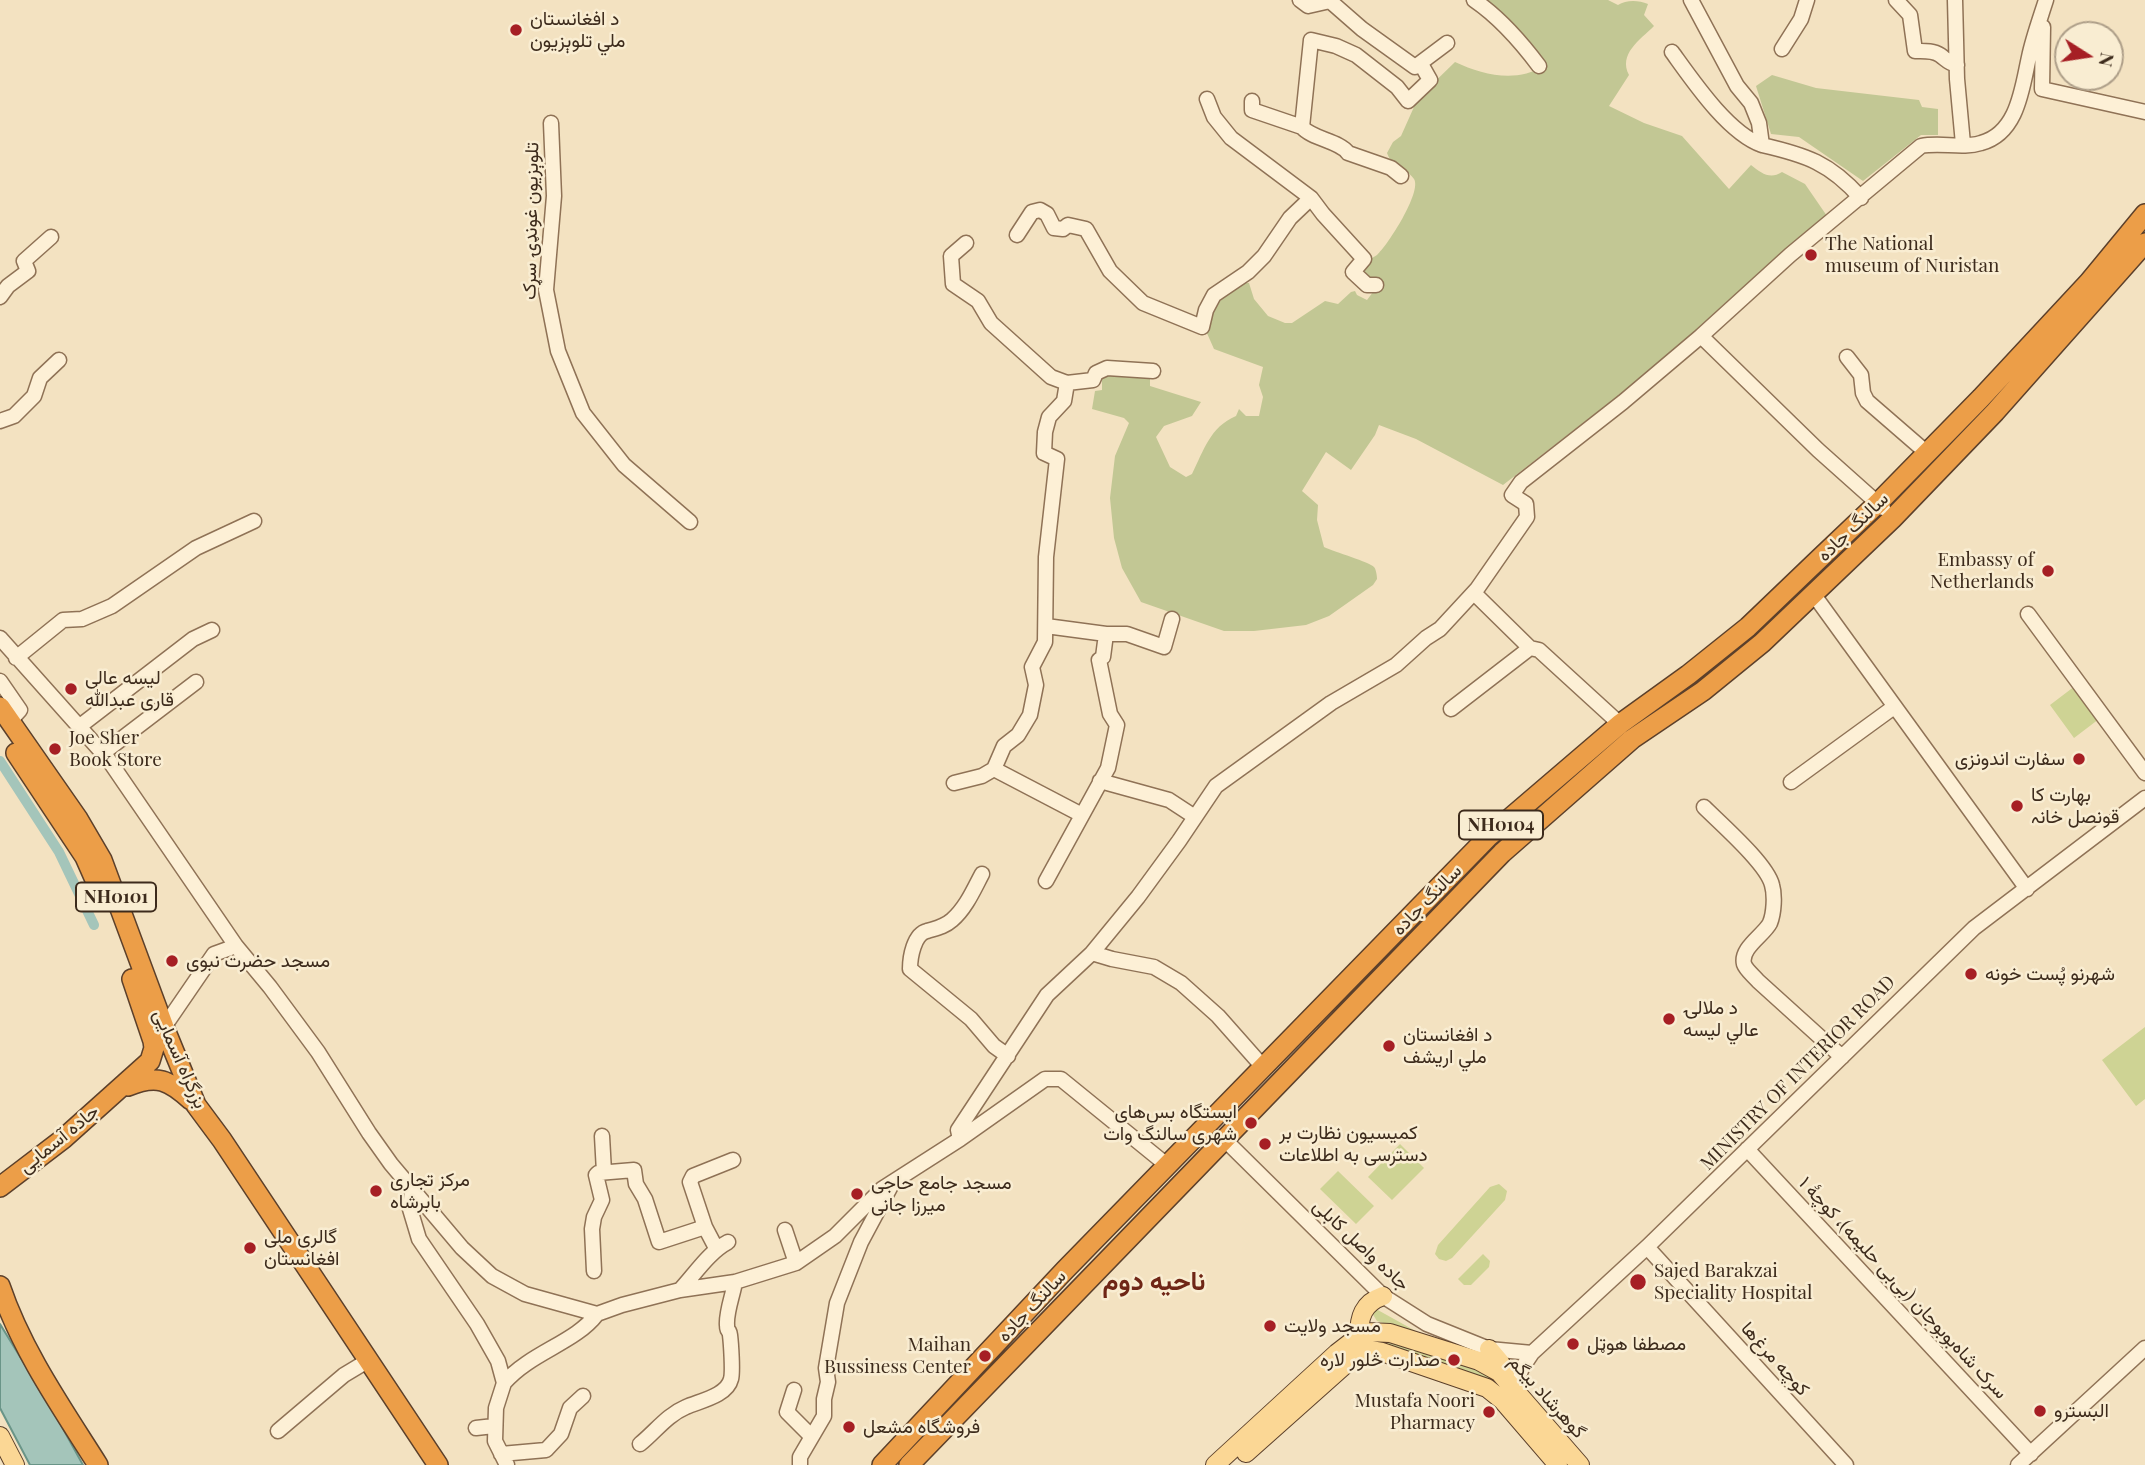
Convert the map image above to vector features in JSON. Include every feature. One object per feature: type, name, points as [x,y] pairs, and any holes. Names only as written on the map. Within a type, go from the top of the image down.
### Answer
[{"type":"highway","name":"سالنگ جاده","points":[[882,1465],[1065,1270],[1488,837],[1620,724],[1688,675],[1748,626],[1878,503],[2089,282],[2145,214]]},
{"type":"highway","name":"سالنگ جاده","points":[[909,1465],[1503,853],[1632,739],[1703,691],[1762,643],[1892,519],[1995,412],[2145,243]]},
{"type":"highway","name":"بزرگراه آسمایی","points":[[3,719],[78,819],[103,860],[164,1027],[196,1105],[438,1465]]},
{"type":"highway","name":"بزرگراه آسمایی","points":[[3,719],[92,871],[153,1041],[150,1061],[117,1091]]},
{"type":"highway","points":[[1380,948],[1396,963]]},
{"type":"highway","points":[[117,1091],[146,1079],[164,1081],[176,1087],[196,1105]]},
{"type":"highway","name":"جاده آسمایی","points":[[0,1187],[62,1139],[117,1091]]},
{"type":"highway","points":[[0,1286],[9,1315],[98,1465]]},
{"type":"main road","points":[[1215,1465],[1359,1336],[1362,1312],[1373,1300],[1382,1296]]},
{"type":"main road","name":"گوهرشاد بیگم","points":[[1359,1336],[1368,1332],[1390,1333],[1479,1361],[1499,1372],[1558,1465]]},
{"type":"main road","points":[[1489,1349],[1500,1362],[1509,1391]]},
{"type":"main road","name":"گوهرشاد بیگم","points":[[1233,1465],[1356,1355],[1370,1350],[1476,1382],[1487,1388],[1509,1391],[1580,1465]]},
{"type":"main road","points":[[0,1436],[15,1465]]},
{"type":"street","points":[[1300,0],[1308,6],[1331,1],[1362,29],[1415,67]]},
{"type":"street","points":[[1474,0],[1487,9],[1539,66]]},
{"type":"street","points":[[1691,0],[1737,86],[1751,103],[1759,123],[1762,145]]},
{"type":"street","points":[[1782,49],[1801,19],[1807,0]]},
{"type":"street","points":[[1896,0],[1910,15],[1915,51],[1930,51],[1957,65]]},
{"type":"street","points":[[1955,0],[1963,144]]},
{"type":"street","points":[[960,1139],[958,1130],[1047,995],[1092,953],[1138,897],[1216,786],[1331,703],[1396,665],[1440,629],[1477,589],[1527,517],[1526,504],[1512,495],[1521,482],[1701,336],[1790,255],[1922,146],[1983,143],[2000,132],[2016,110],[2046,0]]},
{"type":"street","points":[[2041,16],[2042,89],[2145,112]]},
{"type":"street","points":[[1302,127],[1311,40],[1325,42],[1356,55],[1397,87],[1408,101],[1430,80],[1421,64],[1415,67]]},
{"type":"street","points":[[1415,67],[1447,43]]},
{"type":"street","points":[[1672,52],[1738,133],[1762,145],[1802,154],[1848,184],[1861,198]]},
{"type":"street","points":[[1206,99],[1214,117],[1231,138],[1311,198],[1364,259],[1353,272],[1367,285],[1376,285]]},
{"type":"street","points":[[1252,101],[1252,110],[1302,127],[1304,131],[1344,147],[1348,153],[1391,168],[1401,176]]},
{"type":"street","name":"تلوېزيون غونډۍ سړک","points":[[551,123],[554,197],[546,290],[558,351],[583,413],[624,465],[690,522]]},
{"type":"street","points":[[1017,235],[1032,212],[1040,210],[1047,214],[1054,228],[1063,229],[1069,225],[1086,229],[1110,271],[1143,303],[1202,327],[1206,310],[1214,295],[1248,272],[1264,256],[1290,218],[1311,198]]},
{"type":"street","points":[[3,288],[28,271],[24,261],[51,236]]},
{"type":"street","points":[[966,243],[951,256],[953,285],[978,301],[991,323],[1051,377],[1067,383],[1093,380],[1096,373],[1107,368],[1153,371]]},
{"type":"street","points":[[1701,336],[1892,519]]},
{"type":"street","points":[[1847,357],[1861,374],[1863,393],[1867,401],[1927,453]]},
{"type":"street","points":[[0,421],[14,416],[34,396],[40,378],[58,360]]},
{"type":"street","points":[[954,783],[982,776],[993,769],[1004,746],[1018,735],[1030,715],[1036,685],[1032,667],[1045,642],[1046,557],[1057,459],[1044,453],[1045,432],[1049,417],[1064,401],[1067,383]]},
{"type":"street","points":[[16,658],[63,620],[82,619],[111,606],[196,548],[254,521]]},
{"type":"street","points":[[1477,589],[1474,593],[1484,605],[1530,648],[1539,650],[1620,724]]},
{"type":"street","points":[[1814,596],[2027,889]]},
{"type":"street","points":[[2028,614],[2145,773]]},
{"type":"street","points":[[1046,625],[1106,634],[1127,634],[1164,647],[1172,619]]},
{"type":"street","points":[[80,726],[193,639],[212,630]]},
{"type":"street","points":[[1046,881],[1110,758],[1117,725],[1110,714],[1099,660],[1103,657],[1106,634]]},
{"type":"street","points":[[0,638],[103,752],[236,946],[318,1052],[369,1133],[412,1189],[463,1248],[506,1285],[526,1294],[597,1314]]},
{"type":"street","points":[[1451,709],[1530,648]]},
{"type":"street","points":[[0,681],[20,710],[3,719]]},
{"type":"street","points":[[103,752],[196,682]]},
{"type":"street","points":[[1791,782],[1894,707]]},
{"type":"street","points":[[993,769],[1082,815]]},
{"type":"street","points":[[1100,781],[1169,800],[1195,817]]},
{"type":"street","name":"MINISTRY OF INTERIOR ROAD","points":[[1509,1391],[1532,1353],[1647,1247],[1974,928],[2145,798]]},
{"type":"street","points":[[1704,807],[1767,874],[1772,885],[1770,923],[1747,952],[1744,962],[1746,967],[1842,1057]]},
{"type":"street","points":[[982,874],[967,903],[955,918],[920,935],[910,969],[971,1019],[993,1046],[1008,1056]]},
{"type":"street","points":[[164,1027],[214,954],[236,946]]},
{"type":"street","points":[[1092,953],[1154,967],[1181,983],[1219,1016],[1264,1068]]},
{"type":"street","points":[[583,1396],[570,1408],[561,1434],[545,1450],[504,1459],[495,1441],[496,1408],[504,1384],[531,1359],[586,1328],[597,1314],[680,1290],[735,1282],[796,1263],[835,1236],[866,1203],[892,1182],[960,1139],[1045,1079],[1061,1079],[1168,1166]]},
{"type":"street","points":[[602,1136],[604,1172]]},
{"type":"street","name":"جاده واصل کابلی","points":[[1225,1140],[1382,1296],[1427,1324],[1489,1349],[1532,1353]]},
{"type":"street","name":"سرک شاه‌بوبوجان (بی‌بی حلیمه)، کوچۀ ۱","points":[[1747,1149],[2031,1454]]},
{"type":"street","points":[[680,1290],[722,1245],[705,1227],[691,1178],[733,1160]]},
{"type":"street","points":[[594,1271],[592,1229],[602,1200],[596,1175],[634,1170],[636,1184],[645,1199],[659,1242],[705,1227]]},
{"type":"street","points":[[800,1465],[800,1457],[824,1416],[828,1382],[826,1368],[836,1303],[892,1182]]},
{"type":"street","points":[[412,1189],[410,1209],[419,1238],[477,1324],[498,1361],[504,1384]]},
{"type":"street","points":[[785,1230],[796,1263]]},
{"type":"street","name":"کوچه مرغ‌ها","points":[[1647,1247],[1846,1465]]},
{"type":"street","points":[[640,1444],[657,1430],[665,1418],[727,1387],[731,1380],[732,1364],[727,1325],[735,1282]]},
{"type":"street","points":[[2018,1465],[2145,1348]]},
{"type":"street","points":[[278,1431],[344,1375],[369,1360]]},
{"type":"street","points":[[794,1390],[787,1412],[811,1436]]},
{"type":"street","points":[[477,1428],[494,1426]]},
{"type":"green space","points":[[1482,0],[1608,0],[1618,5],[1632,1],[1648,4],[1644,15],[1654,26],[1628,54],[1626,67],[1629,75],[1609,106],[1644,123],[1682,136],[1729,189],[1751,165],[1770,175],[1782,172],[1805,184],[1827,216],[1724,304],[1663,361],[1503,485],[1416,439],[1379,425],[1351,470],[1326,452],[1302,491],[1318,505],[1317,520],[1324,547],[1371,565],[1375,569],[1377,579],[1373,585],[1329,616],[1306,625],[1254,631],[1224,631],[1141,602],[1122,568],[1114,538],[1110,498],[1115,456],[1129,423],[1124,418],[1092,409],[1095,391],[1102,390],[1102,376],[1113,373],[1150,377],[1150,386],[1201,402],[1192,416],[1164,426],[1156,437],[1170,467],[1186,477],[1192,474],[1214,433],[1236,416],[1239,409],[1246,416],[1259,416],[1263,397],[1259,385],[1263,367],[1214,349],[1206,331],[1216,307],[1233,287],[1249,283],[1254,299],[1268,316],[1285,323],[1292,323],[1325,301],[1338,304],[1351,292],[1355,291],[1367,300],[1376,288],[1358,274],[1360,267],[1377,255],[1389,241],[1413,195],[1414,179],[1393,163],[1387,153],[1393,142],[1401,136],[1418,98],[1455,62],[1488,73],[1511,76],[1544,66]]},
{"type":"green space","points":[[1772,75],[1816,88],[1919,100],[1922,107],[1938,109],[1938,135],[1921,135],[1863,181],[1799,137],[1771,134],[1756,86]]},
{"type":"green space","points":[[2075,686],[2099,719],[2074,738],[2050,705]]},
{"type":"green space","points":[[2145,1027],[2145,1099],[2136,1106],[2102,1060]]},
{"type":"green space","points":[[1400,1144],[1424,1168],[1392,1200],[1368,1177]]},
{"type":"green space","points":[[1338,1171],[1374,1206],[1356,1224],[1320,1189]]},
{"type":"green space","points":[[1499,1184],[1507,1191],[1505,1200],[1452,1258],[1446,1261],[1439,1259],[1435,1254],[1438,1245],[1490,1187]]},
{"type":"green space","points":[[1483,1254],[1490,1261],[1489,1267],[1471,1285],[1464,1285],[1458,1279]]},
{"type":"green space","points":[[1376,1309],[1421,1334],[1377,1321],[1372,1313]]},
{"type":"green space","points":[[1376,1337],[1472,1363],[1495,1377],[1494,1382],[1373,1342]]},
{"type":"water","points":[[0,1324],[83,1465],[30,1465],[0,1408]]},
{"type":"waterway","points":[[0,761],[59,852],[94,925]]},
{"type":"place","name":"د افغانستان ملي تلوېزیون","points":[[516,30]]},
{"type":"place","name":"The National museum of Nuristan","points":[[1811,255]]},
{"type":"place","name":"Embassy of Netherlands","points":[[2048,571]]},
{"type":"place","name":"لیسه عالی قاری عبدالله","points":[[71,689]]},
{"type":"place","name":"Joe Sher Book Store","points":[[55,749]]},
{"type":"place","name":"سفارت اندونزی","points":[[2079,759]]},
{"type":"place","name":"بھارت کا قونصل خانہ","points":[[2017,806]]},
{"type":"place","name":"مسجد حضرت نبوی","points":[[172,961]]},
{"type":"place","name":"شهرنو پُست خونه","points":[[1971,974]]},
{"type":"place","name":"د ملالۍ عالي لیسه","points":[[1669,1019]]},
{"type":"place","name":"د افغانستان ملي اریشف","points":[[1389,1046]]},
{"type":"place","name":"ایستگاه بس‌های شهری سالنگ وات","points":[[1251,1123]]},
{"type":"place","name":"کمیسیون نظارت بر دسترسی به اطلاعات","points":[[1265,1144]]},
{"type":"place","name":"مرکز تجاری بابرشاه","points":[[376,1191]]},
{"type":"place","name":"مسجد جامع حاجی میرزا جانی","points":[[857,1194]]},
{"type":"place","name":"گالری ملی افغانستان","points":[[250,1248]]},
{"type":"place","name":"Sajed Barakzai Speciality Hospital","points":[[1638,1282]]},
{"type":"place","name":"مسجد ولایت","points":[[1270,1326]]},
{"type":"place","name":"مصطفا هوټل","points":[[1573,1344]]},
{"type":"place","name":"Maihan Bussiness Center","points":[[985,1356]]},
{"type":"place","name":"صدارت څلور لاره","points":[[1454,1360]]},
{"type":"place","name":"البسترو","points":[[2040,1411]]},
{"type":"place","name":"Mustafa Noori Pharmacy","points":[[1489,1412]]},
{"type":"place","name":"فروشگاه مشعل","points":[[849,1427]]},
{"type":"district","name":"ناحیه دوم","points":[[1154,1282]]}]
